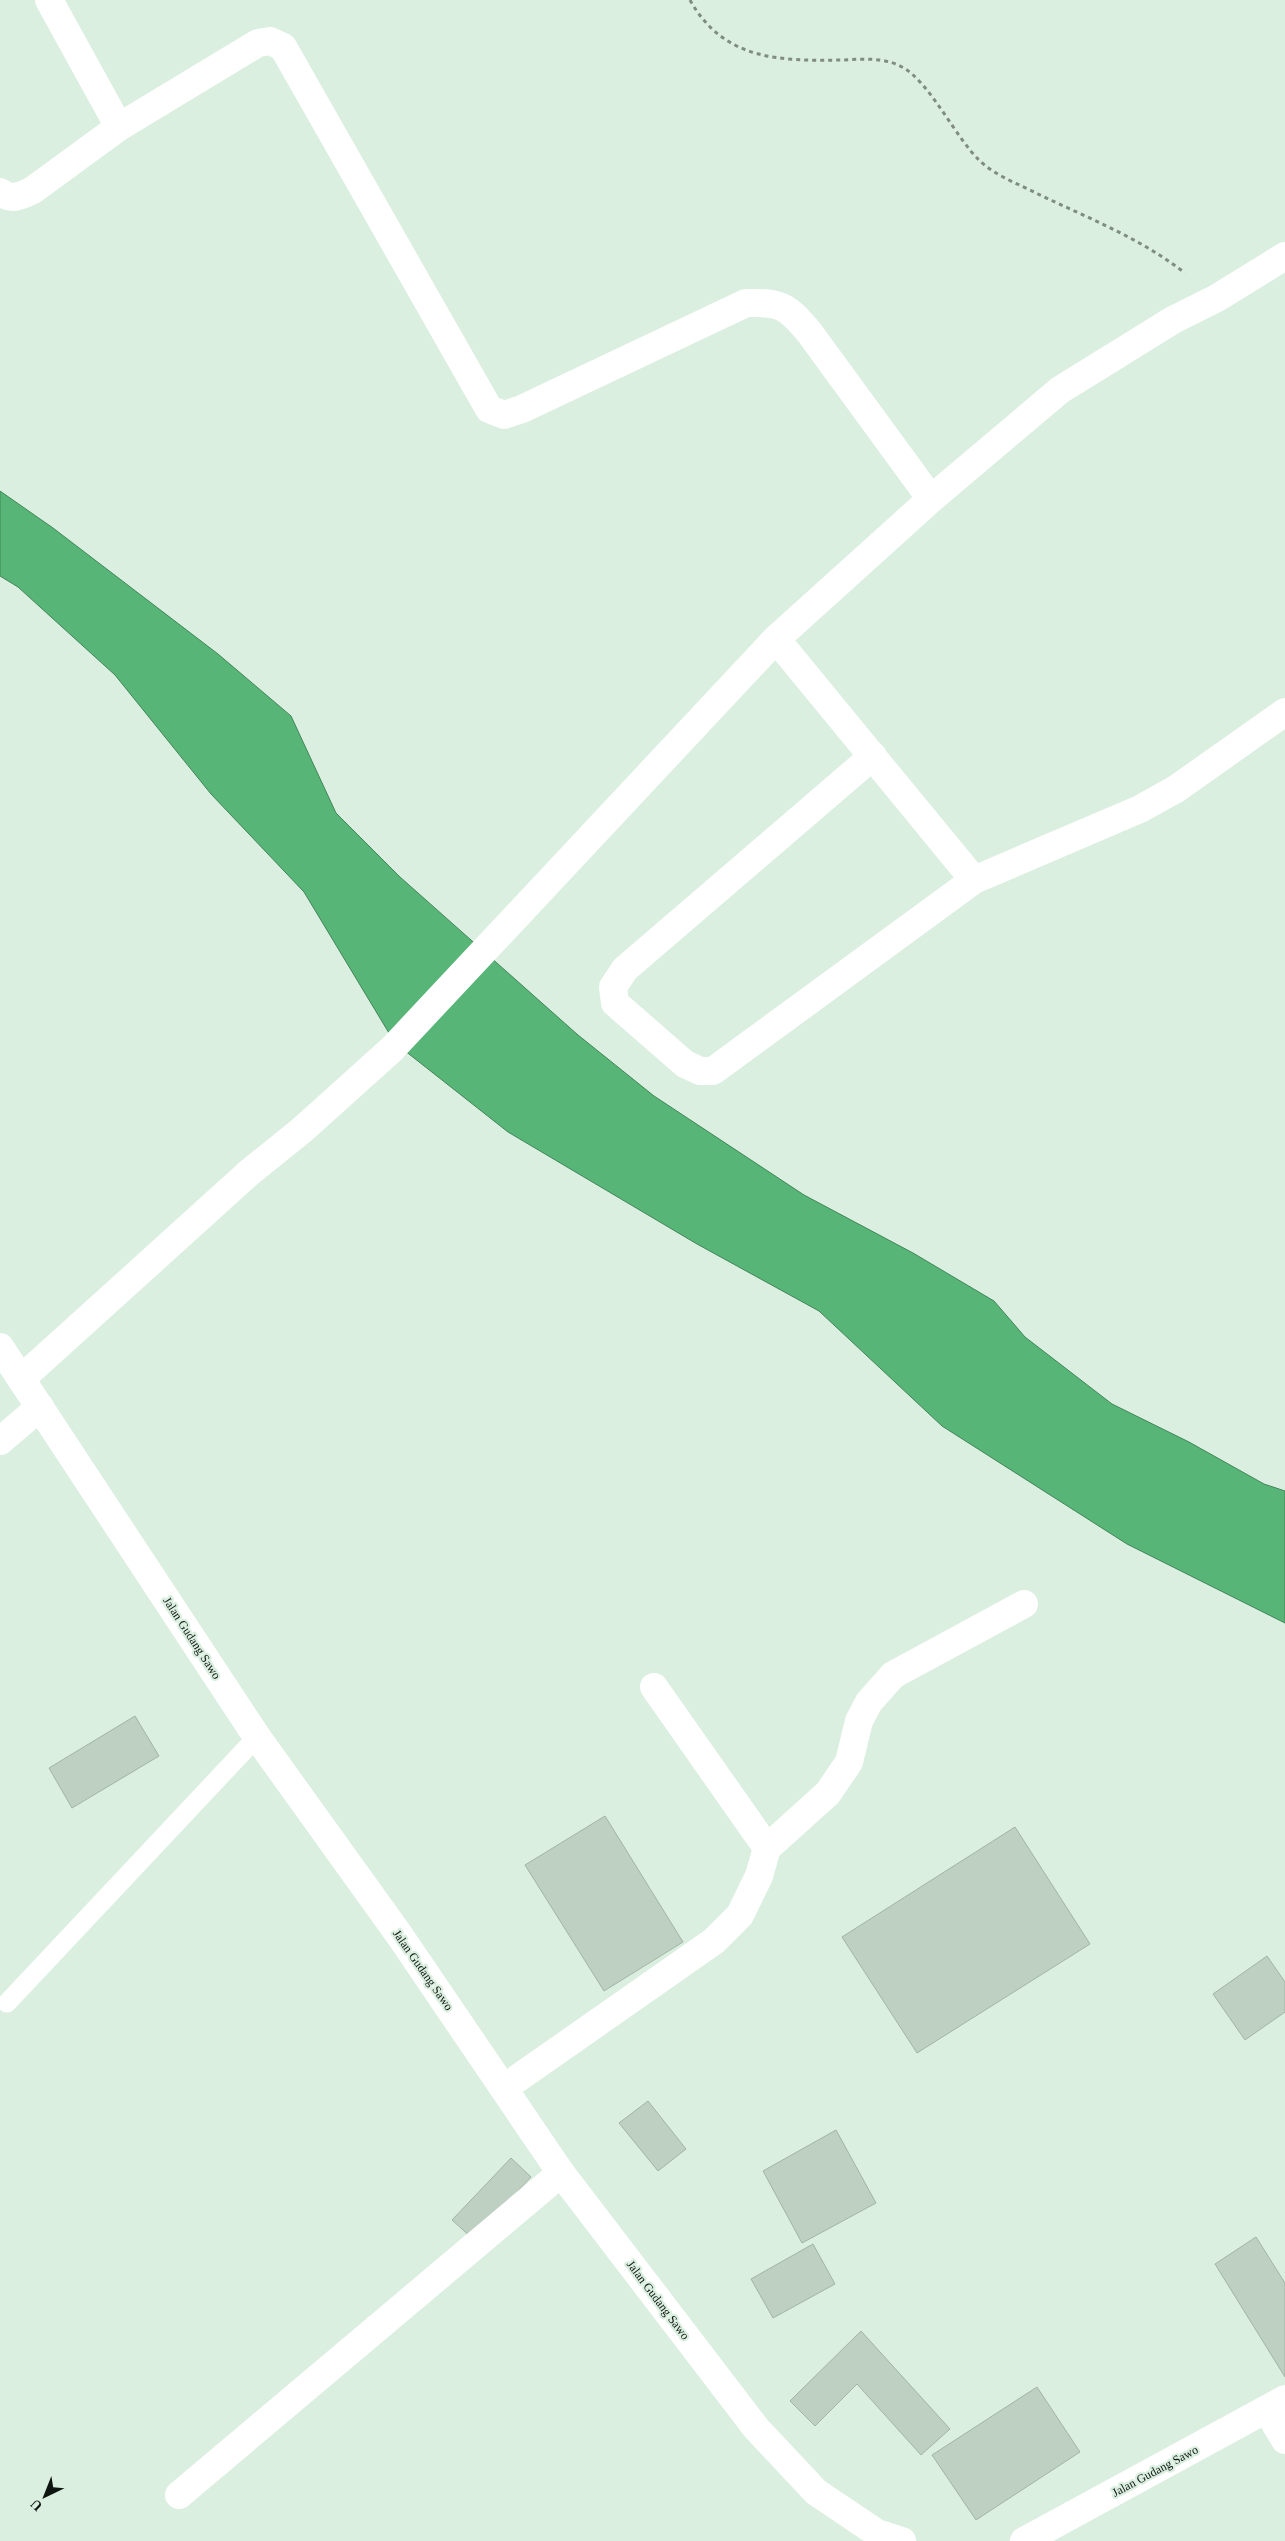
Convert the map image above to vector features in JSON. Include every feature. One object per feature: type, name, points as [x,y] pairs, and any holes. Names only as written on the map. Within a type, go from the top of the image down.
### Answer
[{"type":"street","points":[[49,0],[119,127]]},
{"type":"street","points":[[0,192],[7,197],[19,197],[33,190],[119,127],[258,43],[270,41],[277,43],[283,47],[489,409],[504,415],[522,409],[746,303],[766,302],[790,310],[809,332],[930,499]]},
{"type":"street","points":[[21,1379],[251,1171],[322,1113],[392,1049],[776,638],[930,499],[1060,390],[1173,320],[1217,298],[1285,256]]},
{"type":"street","points":[[776,638],[974,880]]},
{"type":"street","points":[[873,756],[625,969],[613,986],[615,1003],[685,1064],[700,1071],[713,1071],[974,880],[1140,808],[1169,793],[1230,753],[1285,712]]},
{"type":"street","name":"Jalan Gudang Sawo","points":[[0,1347],[257,1737],[400,1936],[561,2173],[756,2428],[816,2492],[877,2533],[902,2541]]},
{"type":"street","points":[[0,1441],[40,1407]]},
{"type":"street","points":[[504,2088],[714,1941],[740,1915],[759,1876],[767,1848],[828,1793],[849,1762],[859,1722],[866,1708],[893,1675],[1024,1604]]},
{"type":"street","points":[[654,1687],[767,1848]]},
{"type":"street","points":[[179,2495],[561,2173]]},
{"type":"street","points":[[1276,2405],[1285,2440]]},
{"type":"street","name":"Jalan Gudang Sawo","points":[[1024,2541],[1276,2405]]},
{"type":"lane","points":[[7,2003],[257,1737]]},
{"type":"path","points":[[690,0],[719,36],[757,55],[791,61],[872,59],[902,67],[922,85],[979,160],[1002,176],[1140,242],[1175,265],[1217,298]]},
{"type":"shaded area","points":[[0,491],[53,528],[218,654],[291,716],[336,813],[400,877],[578,1035],[654,1096],[804,1195],[913,1253],[994,1301],[1025,1337],[1112,1404],[1189,1442],[1264,1484],[1285,1491],[1285,1623],[1127,1544],[942,1426],[819,1311],[697,1244],[508,1132],[395,1043],[304,892],[211,794],[115,675],[18,587],[0,576]]},
{"type":"building","points":[[135,1716],[159,1756],[72,1808],[49,1768]]},
{"type":"building","points":[[605,1816],[683,1942],[604,1991],[525,1865]]},
{"type":"building","points":[[1015,1827],[1090,1944],[917,2053],[842,1937]]},
{"type":"building","points":[[1267,1956],[1285,1982],[1285,2012],[1245,2040],[1213,1994]]},
{"type":"building","points":[[648,2101],[686,2149],[658,2171],[619,2123]]},
{"type":"building","points":[[836,2130],[876,2203],[802,2243],[763,2171]]},
{"type":"building","points":[[511,2158],[531,2177],[473,2239],[452,2220]]},
{"type":"building","points":[[1256,2237],[1285,2283],[1285,2377],[1215,2264]]},
{"type":"building","points":[[813,2244],[835,2284],[773,2318],[751,2279]]},
{"type":"building","points":[[861,2331],[950,2429],[921,2455],[857,2384],[815,2426],[790,2401]]},
{"type":"building","points":[[1037,2387],[1080,2452],[976,2520],[932,2455]]}]
